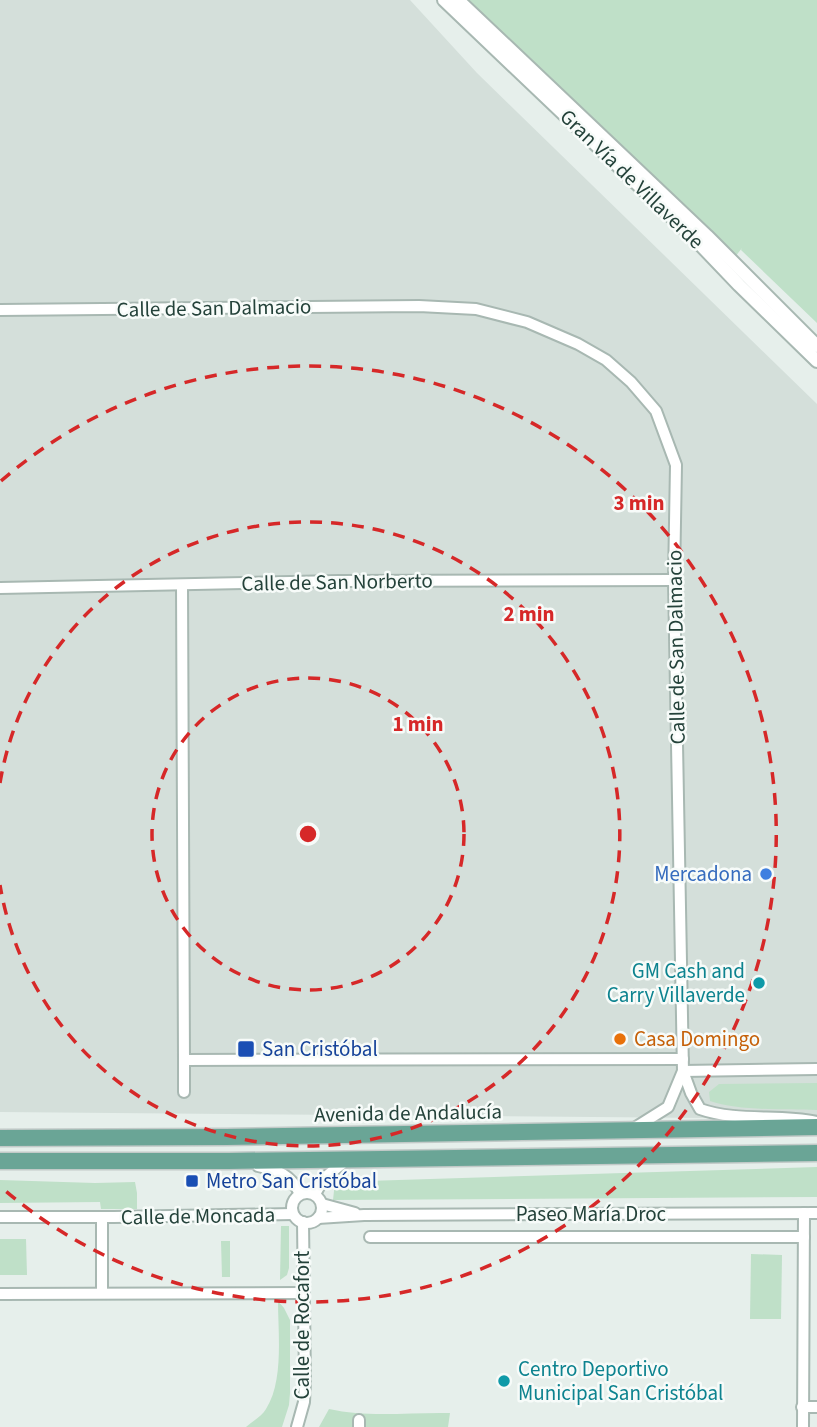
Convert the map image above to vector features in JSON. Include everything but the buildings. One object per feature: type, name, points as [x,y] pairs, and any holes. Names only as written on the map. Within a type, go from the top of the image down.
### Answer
[{"type":"main road","name":"Avenida de Andalucía","points":[[0,1139],[817,1128]]},
{"type":"main road","points":[[0,1161],[228,1161],[817,1153]]},
{"type":"street","name":"Gran Vía de Villaverde","points":[[444,0],[695,239],[817,361]]},
{"type":"street","name":"Gran Vía de Villaverde","points":[[458,0],[707,236],[817,346]]},
{"type":"street","name":"Calle de San Dalmacio","points":[[0,310],[419,306],[476,309],[527,322],[578,344],[606,360],[631,382],[656,411],[676,465],[674,580],[683,1071],[700,1109],[716,1115],[797,1118],[817,1122]]},
{"type":"street","name":"Calle de San Norberto","points":[[0,588],[339,581],[674,580]]},
{"type":"street","points":[[182,585],[184,1092]]},
{"type":"street","points":[[184,1060],[683,1059]]},
{"type":"street","points":[[683,1071],[817,1069]]},
{"type":"street","name":"Calle de San Dalmacio","points":[[632,1129],[668,1107],[683,1071]]},
{"type":"street","points":[[315,1194],[324,1178],[349,1159]]},
{"type":"street","points":[[228,1161],[270,1168],[286,1176],[295,1184],[300,1194]]},
{"type":"street","points":[[300,1194],[315,1194],[322,1204],[322,1212],[318,1218],[303,1222],[297,1219],[293,1214],[293,1203],[300,1194]]},
{"type":"street","name":"Paseo María Droc","points":[[322,1204],[365,1215]]},
{"type":"street","points":[[803,1427],[804,1213]]},
{"type":"street","name":"Paseo María Droc","points":[[318,1218],[365,1215],[817,1213]]},
{"type":"street","name":"Calle de Moncada","points":[[0,1217],[293,1214]]},
{"type":"street","name":"Calle de Moncada","points":[[102,1218],[102,1293]]},
{"type":"street","name":"Calle de Rocafort","points":[[297,1427],[304,1402],[305,1382],[303,1222]]},
{"type":"street","name":"Paseo María Droc","points":[[370,1237],[804,1237]]},
{"type":"street","points":[[0,1294],[303,1293]]},
{"type":"street","points":[[802,1407],[817,1407]]},
{"type":"shaded area","points":[[0,0],[410,0],[477,73],[817,404],[817,1119],[0,1112]]},
{"type":"green space","points":[[469,0],[817,0],[817,323],[741,250],[742,248],[735,257]]},
{"type":"green space","points":[[817,1083],[817,1110],[748,1108],[710,1101],[709,1092],[719,1084]]},
{"type":"green space","points":[[817,1167],[817,1197],[333,1200],[335,1182]]},
{"type":"green space","points":[[0,1180],[135,1182],[137,1209],[101,1209],[100,1202],[0,1203]]},
{"type":"green space","points":[[281,1226],[289,1226],[289,1268],[287,1275],[280,1280]]},
{"type":"green space","points":[[0,1239],[26,1239],[27,1275],[0,1275]]},
{"type":"green space","points":[[221,1241],[230,1241],[230,1277],[222,1277]]},
{"type":"green space","points":[[751,1254],[782,1255],[781,1319],[750,1319]]},
{"type":"green space","points":[[278,1301],[290,1320],[289,1405],[282,1427],[246,1427],[264,1412],[272,1398],[279,1356]]},
{"type":"green space","points":[[329,1409],[374,1414],[450,1413],[448,1427],[319,1427]]},
{"type":"place","name":"Mercadona","points":[[766,874]]},
{"type":"place","name":"GM Cash and Carry Villaverde","points":[[759,983]]},
{"type":"place","name":"Casa Domingo","points":[[620,1039]]},
{"type":"place","name":"San Cristóbal","points":[[246,1049]]},
{"type":"place","name":"Metro San Cristóbal","points":[[192,1181]]},
{"type":"place","name":"Centro Deportivo Municipal San Cristóbal","points":[[504,1381]]}]
